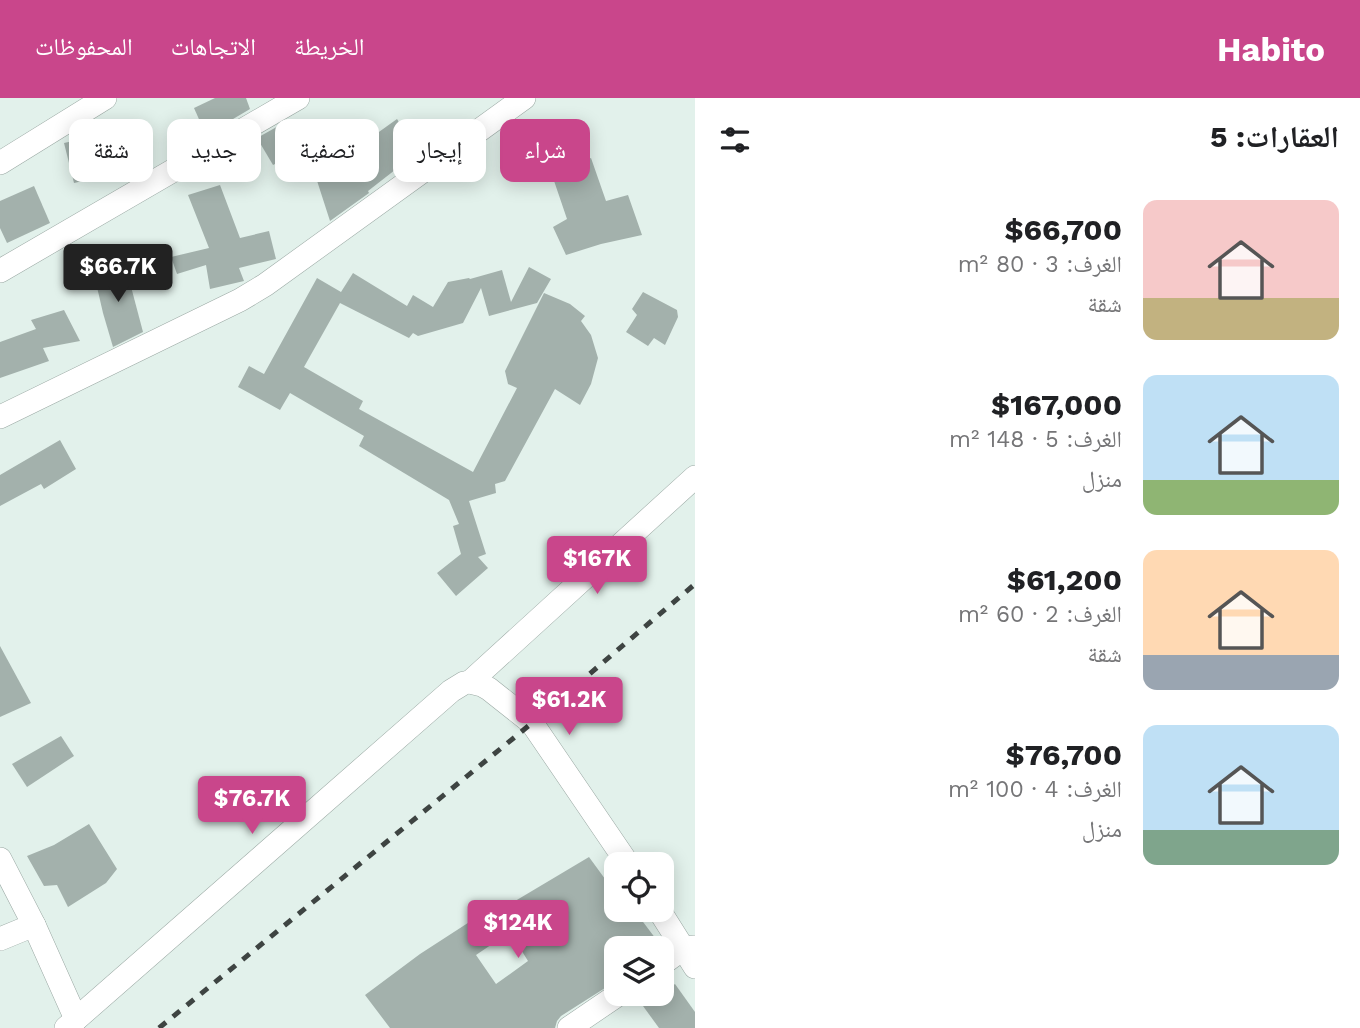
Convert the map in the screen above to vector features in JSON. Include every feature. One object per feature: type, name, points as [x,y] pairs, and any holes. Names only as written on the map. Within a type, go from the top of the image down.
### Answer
[{"type":"street","points":[[0,163],[105,98]]},
{"type":"street","points":[[0,271],[298,98]]},
{"type":"street","points":[[0,417],[240,300],[265,285],[524,98]]},
{"type":"street","points":[[470,682],[695,477]]},
{"type":"street","points":[[0,859],[34,925],[71,1024],[451,691],[470,682],[489,689],[532,723],[620,852]]},
{"type":"street","points":[[668,922],[691,954],[674,960]]},
{"type":"street","points":[[0,939],[34,925]]},
{"type":"street","points":[[569,1028],[604,1004]]},
{"type":"building","points":[[215,98],[246,98],[250,109],[233,119],[199,119],[194,108]]},
{"type":"building","points":[[393,122],[393,172],[330,221],[317,182],[379,182],[379,132]]},
{"type":"building","points":[[275,128],[273,165],[261,145],[261,136]]},
{"type":"building","points":[[69,142],[69,163],[64,143]]},
{"type":"building","points":[[590,158],[606,201],[628,195],[642,235],[566,255],[553,227],[567,219],[554,182],[590,182]]},
{"type":"building","points":[[220,185],[240,238],[269,231],[276,259],[239,268],[244,281],[210,289],[206,265],[177,274],[171,257],[209,248],[188,195]]},
{"type":"building","points":[[34,186],[50,223],[7,243],[0,228],[0,201]]},
{"type":"building","points":[[125,264],[143,332],[113,347],[94,274]]},
{"type":"building","points":[[529,267],[551,279],[537,303],[489,316],[481,288],[463,323],[418,336],[413,333],[409,338],[340,303],[304,367],[363,401],[359,409],[473,472],[517,388],[508,384],[505,371],[544,293],[570,304],[585,316],[581,321],[591,335],[598,358],[591,384],[580,405],[555,389],[505,481],[495,484],[496,493],[469,501],[486,554],[478,557],[488,568],[456,596],[437,573],[461,554],[453,526],[459,524],[449,500],[359,446],[364,436],[290,393],[280,410],[238,387],[249,366],[264,374],[317,278],[341,292],[353,273],[407,306],[413,295],[433,307],[448,282],[502,270],[511,302]]},
{"type":"building","points":[[643,292],[677,310],[678,317],[665,345],[654,338],[648,346],[626,332],[637,315],[632,309]]},
{"type":"building","points":[[64,310],[80,341],[43,348],[49,361],[0,378],[0,342],[36,329],[31,320]]},
{"type":"building","points":[[60,440],[76,469],[44,489],[41,484],[0,506],[0,475]]},
{"type":"building","points":[[0,646],[31,703],[0,717]]},
{"type":"building","points":[[61,736],[74,756],[27,787],[12,764]]},
{"type":"building","points":[[89,824],[117,869],[106,883],[68,907],[57,885],[44,886],[27,856],[54,845]]},
{"type":"building","points":[[589,857],[604,878],[604,922],[643,922],[654,936],[604,936],[604,989],[561,1016],[555,1028],[390,1028],[365,995],[420,954],[491,908],[495,913]],"holes":[[[510,932],[528,961],[496,984],[476,955]]]},
{"type":"building","points":[[674,985],[695,1012],[695,1028],[659,1028],[643,1006],[674,1006]]},
{"type":"railway","points":[[159,1028],[532,723],[695,584]]}]
